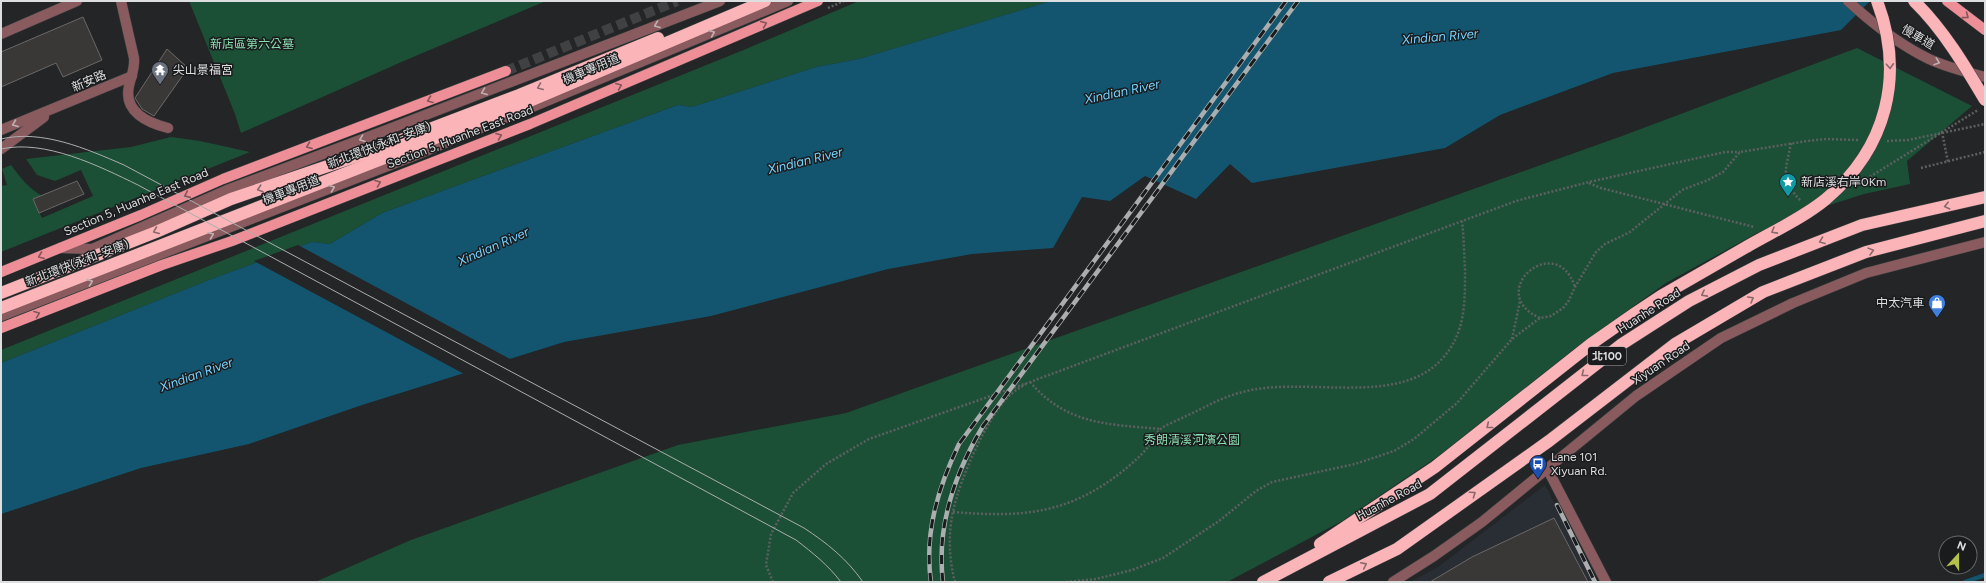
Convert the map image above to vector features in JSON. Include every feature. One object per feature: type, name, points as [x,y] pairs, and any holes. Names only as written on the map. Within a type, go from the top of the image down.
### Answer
[{"type":"highway","name":"新北環快(永和-安康)","points":[[1,293],[156,232],[231,199],[370,152],[519,95],[743,1]]},
{"type":"highway","name":"新北環快(永和-安康)","points":[[1,308],[524,103],[764,1]]},
{"type":"highway","points":[[1266,581],[1435,467],[1591,344],[1639,310],[1667,292],[1805,214],[1826,199],[1850,177],[1865,156],[1878,132],[1887,102],[1891,75],[1885,23],[1877,1]]},
{"type":"highway","points":[[1914,1],[1941,33],[1962,62],[1985,100]]},
{"type":"highway","name":"Huanhe Road","points":[[1266,581],[1430,494],[1622,344],[1689,301],[1759,265],[1862,226],[1985,197]]},
{"type":"highway","name":"北100","points":[[1329,582],[1397,549],[1549,440],[1675,344],[1763,292],[1866,252],[1985,221]]},
{"type":"main road","name":"Section 5, Huanhe East Road","points":[[1,328],[162,265],[232,241],[530,124],[818,1]]},
{"type":"main road","points":[[1947,1],[1985,30]]},
{"type":"main road","name":"Section 5, Huanhe East Road","points":[[1,272],[223,179],[506,70]]},
{"type":"street","points":[[1,34],[77,1]]},
{"type":"street","points":[[121,1],[135,67],[128,86],[128,98],[134,110],[142,119],[150,124],[168,128]]},
{"type":"street","name":"機車專用道","points":[[60,248],[92,249],[227,190],[720,1]]},
{"type":"street","name":"機車專用道","points":[[1,316],[421,154],[788,1]]},
{"type":"street","name":"慢車道","points":[[1848,1],[1874,24],[1900,43],[1929,59],[1985,77]]},
{"type":"street","name":"新安路","points":[[1,130],[132,76]]},
{"type":"street","name":"新安路","points":[[1,149],[55,108]]},
{"type":"street","name":"Xiyuan Road","points":[[1393,582],[1434,556],[1482,522],[1548,470],[1636,396],[1721,338],[1793,303],[1866,273],[1985,242]]},
{"type":"street","points":[[1548,470],[1606,582]]},
{"type":"path","points":[[1862,181],[1985,106]]},
{"type":"path","points":[[1881,141],[1908,140],[1985,124]]},
{"type":"path","points":[[1942,132],[1948,162]]},
{"type":"path","points":[[773,582],[766,565],[771,534],[793,492],[826,464],[869,439],[1030,382],[1516,201],[1589,182],[1725,152],[1740,152],[1791,143],[1826,139],[1865,140]]},
{"type":"path","points":[[1791,143],[1785,170],[1787,182],[1793,194],[1802,203]]},
{"type":"path","points":[[1066,582],[1096,579],[1132,570],[1163,558],[1219,522],[1256,491],[1272,482],[1336,470],[1394,451],[1414,439],[1458,403],[1512,339],[1540,318],[1551,316],[1563,308],[1596,252],[1605,244],[1630,232],[1682,190],[1708,180],[1723,172],[1740,152]]},
{"type":"path","points":[[1921,168],[1985,152]]},
{"type":"path","points":[[1589,182],[1601,188],[1664,205],[1757,227]]},
{"type":"path","points":[[953,512],[997,515],[1044,511],[1083,497],[1115,477],[1146,449],[1161,429],[1212,403],[1240,392],[1276,386],[1385,387],[1407,382],[1428,372],[1443,358],[1455,340],[1462,321],[1465,303],[1464,236],[1462,221]]},
{"type":"path","points":[[1512,339],[1520,300],[1519,291],[1521,281],[1525,273],[1532,267],[1550,263],[1559,266],[1567,271],[1575,287]]},
{"type":"path","points":[[1520,300],[1531,314],[1540,318]]},
{"type":"path","points":[[1030,382],[1043,397],[1061,409],[1084,419],[1108,424],[1161,429]]},
{"type":"path","points":[[954,582],[950,542],[953,512],[964,476],[987,426],[1010,395],[1030,382]]},
{"type":"shaded area","points":[[1545,485],[1596,582],[1410,582],[1438,567]]},
{"type":"green space","name":"新店區第六公墓","points":[[189,1],[546,1],[406,60],[241,133],[235,114]]},
{"type":"green space","points":[[859,1],[1051,1],[859,59],[816,67],[692,107],[678,105],[382,213],[330,244],[312,242],[209,280],[1,363],[1,350],[746,49]]},
{"type":"green space","name":"秀朗清溪河濱公園","points":[[1857,48],[1972,106],[1907,161],[1910,184],[1864,194],[1817,209],[1759,232],[1666,283],[1578,346],[1437,457],[1342,521],[1227,582],[315,582],[411,540],[678,445],[846,413],[1622,136]]},
{"type":"green space","points":[[171,137],[200,141],[250,152],[1,252],[1,186],[7,185],[2,169],[11,165],[28,186],[42,196],[33,200],[42,218],[93,196],[81,170],[55,181],[37,175],[26,159],[131,147]]},
{"type":"water","name":"Xindian River","points":[[1051,1],[1870,1],[1841,30],[1613,73],[1500,115],[1445,148],[1252,183],[1230,164],[1196,199],[1145,176],[1110,201],[1082,197],[1053,248],[972,254],[888,269],[711,316],[564,342],[362,405],[249,444],[141,468],[1,514],[1,363],[209,280],[312,242],[330,244],[382,213],[678,105],[692,107],[816,67],[859,59]]},
{"type":"pier","points":[[298,245],[512,360],[466,375],[254,261]]},
{"type":"building","points":[[83,17],[102,60],[63,77],[56,63],[1,87],[1,52]]},
{"type":"building","name":"尖山景福宮","points":[[167,49],[188,68],[154,116],[142,109],[135,98]]},
{"type":"building","points":[[77,181],[84,194],[39,213],[33,199]]},
{"type":"building","points":[[1554,518],[1588,582],[1430,582],[1472,557]]},
{"type":"waterway","points":[[1965,582],[1985,575]]},
{"type":"tunnel","points":[[506,71],[677,1]]},
{"type":"tram line","points":[[1,139],[32,137],[64,142],[124,165],[804,528],[836,552],[863,582]]},
{"type":"tram line","points":[[1,149],[18,147],[53,151],[89,163],[138,185],[796,540],[831,570],[841,582]]},
{"type":"railway","points":[[931,582],[929,546],[934,511],[945,477],[959,444],[1286,1]]},
{"type":"railway","points":[[943,582],[942,541],[945,520],[956,481],[983,426],[1298,1]]},
{"type":"railway","points":[[1557,505],[1595,582]]},
{"type":"place","name":"尖山景福宮","points":[[160,85]]},
{"type":"place","name":"新店溪右岸0Km","points":[[1788,197]]},
{"type":"place","name":"中太汽車","points":[[1937,318]]},
{"type":"place","name":"Lane 101 Xiyuan Rd.","points":[[1538,479]]}]
